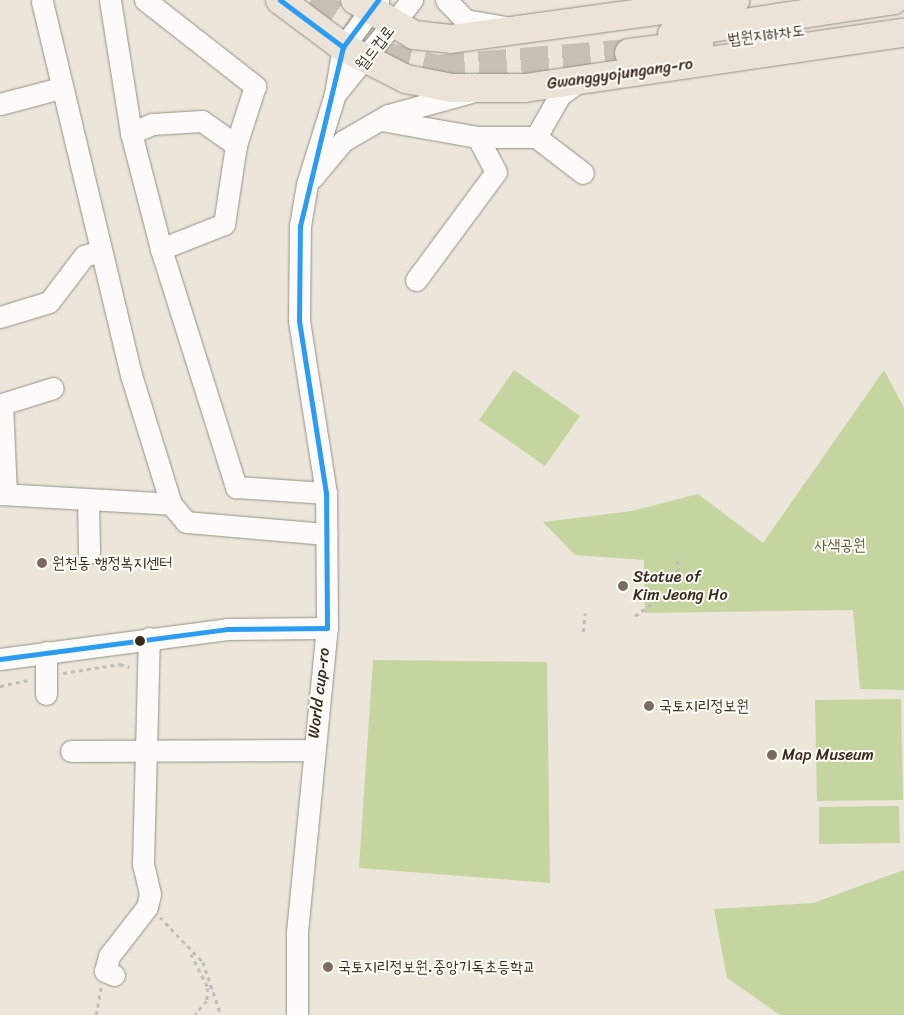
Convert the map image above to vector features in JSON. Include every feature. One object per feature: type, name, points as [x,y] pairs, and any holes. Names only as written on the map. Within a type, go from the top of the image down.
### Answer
[{"type":"main road","name":"Gwanggyojungang-ro","points":[[280,0],[343,47],[406,79],[452,88],[485,88],[581,80],[904,33]]},
{"type":"main road","points":[[367,3],[394,24],[414,35],[452,39],[531,32],[735,0]]},
{"type":"main road","name":"법원지하차도","points":[[893,0],[629,47],[904,17]]},
{"type":"street","points":[[42,0],[60,88],[100,251],[171,504],[186,522],[326,534]]},
{"type":"street","points":[[110,0],[131,133],[161,249],[236,487],[326,493]]},
{"type":"street","points":[[145,0],[256,86],[236,145],[224,224],[161,249]]},
{"type":"street","name":"월드컵로","points":[[335,94],[368,59],[412,0]]},
{"type":"street","points":[[446,0],[465,20],[531,32]]},
{"type":"street","name":"World cup-ro","points":[[297,1015],[297,932],[312,750],[327,628],[326,493],[299,320],[297,266],[307,184],[335,94],[343,47],[367,3]]},
{"type":"street","points":[[536,137],[560,95],[581,80]]},
{"type":"street","points":[[0,104],[60,88]]},
{"type":"street","points":[[307,184],[343,141],[380,120],[485,88]]},
{"type":"street","points":[[380,120],[476,137],[536,137],[583,173]]},
{"type":"street","points":[[131,133],[152,124],[202,121],[236,145]]},
{"type":"street","points":[[416,280],[496,172],[476,137]]},
{"type":"street","points":[[0,317],[49,302],[84,256],[100,251]]},
{"type":"street","points":[[53,388],[2,404],[3,494],[171,504]]},
{"type":"street","points":[[88,499],[89,553]]},
{"type":"street","points":[[0,659],[227,628],[327,628]]},
{"type":"street","points":[[109,977],[105,971],[109,956],[144,910],[150,894],[143,864],[144,750],[150,638]]},
{"type":"street","points":[[46,652],[46,685]]},
{"type":"street","points":[[71,751],[312,750]]},
{"type":"path","points":[[635,616],[670,590],[678,573],[677,556]]},
{"type":"path","points":[[584,632],[585,613]]},
{"type":"path","points":[[0,686],[46,685],[120,664]]},
{"type":"path","points":[[144,910],[158,913],[188,951],[208,988],[207,1001],[195,1015]]},
{"type":"path","points":[[188,951],[203,962],[221,1015]]},
{"type":"path","points":[[96,1015],[109,977]]},
{"type":"green space","points":[[514,370],[580,416],[545,466],[479,420]]},
{"type":"green space","name":"사색공원","points":[[884,370],[904,408],[904,690],[860,689],[853,610],[645,613],[644,560],[575,555],[543,522],[632,511],[698,494],[763,543]]},
{"type":"green space","points":[[373,660],[547,662],[550,883],[359,868]]},
{"type":"green space","points":[[901,699],[903,800],[817,801],[815,700]]},
{"type":"green space","points":[[899,806],[900,843],[819,844],[819,807]]},
{"type":"green space","points":[[904,870],[904,1015],[780,1015],[727,978],[714,909],[813,903]]},
{"type":"tunnel","points":[[311,0],[380,43]]},
{"type":"tunnel","points":[[363,43],[382,55],[437,69],[629,53]]},
{"type":"transit line","points":[[280,0],[343,47]]},
{"type":"transit line","points":[[0,659],[227,629],[327,628],[326,493],[299,320],[300,226],[343,47],[378,0]]},
{"type":"place","name":"원천동 행정복지센터","points":[[42,563]]},
{"type":"place","name":"Statue of Kim Jeong Ho","points":[[623,586]]},
{"type":"place","name":"국토지리정보원","points":[[649,706]]},
{"type":"place","name":"Map Museum","points":[[772,755]]},
{"type":"place","name":"국토지리정보원.중앙기독초등학교","points":[[328,967]]}]
